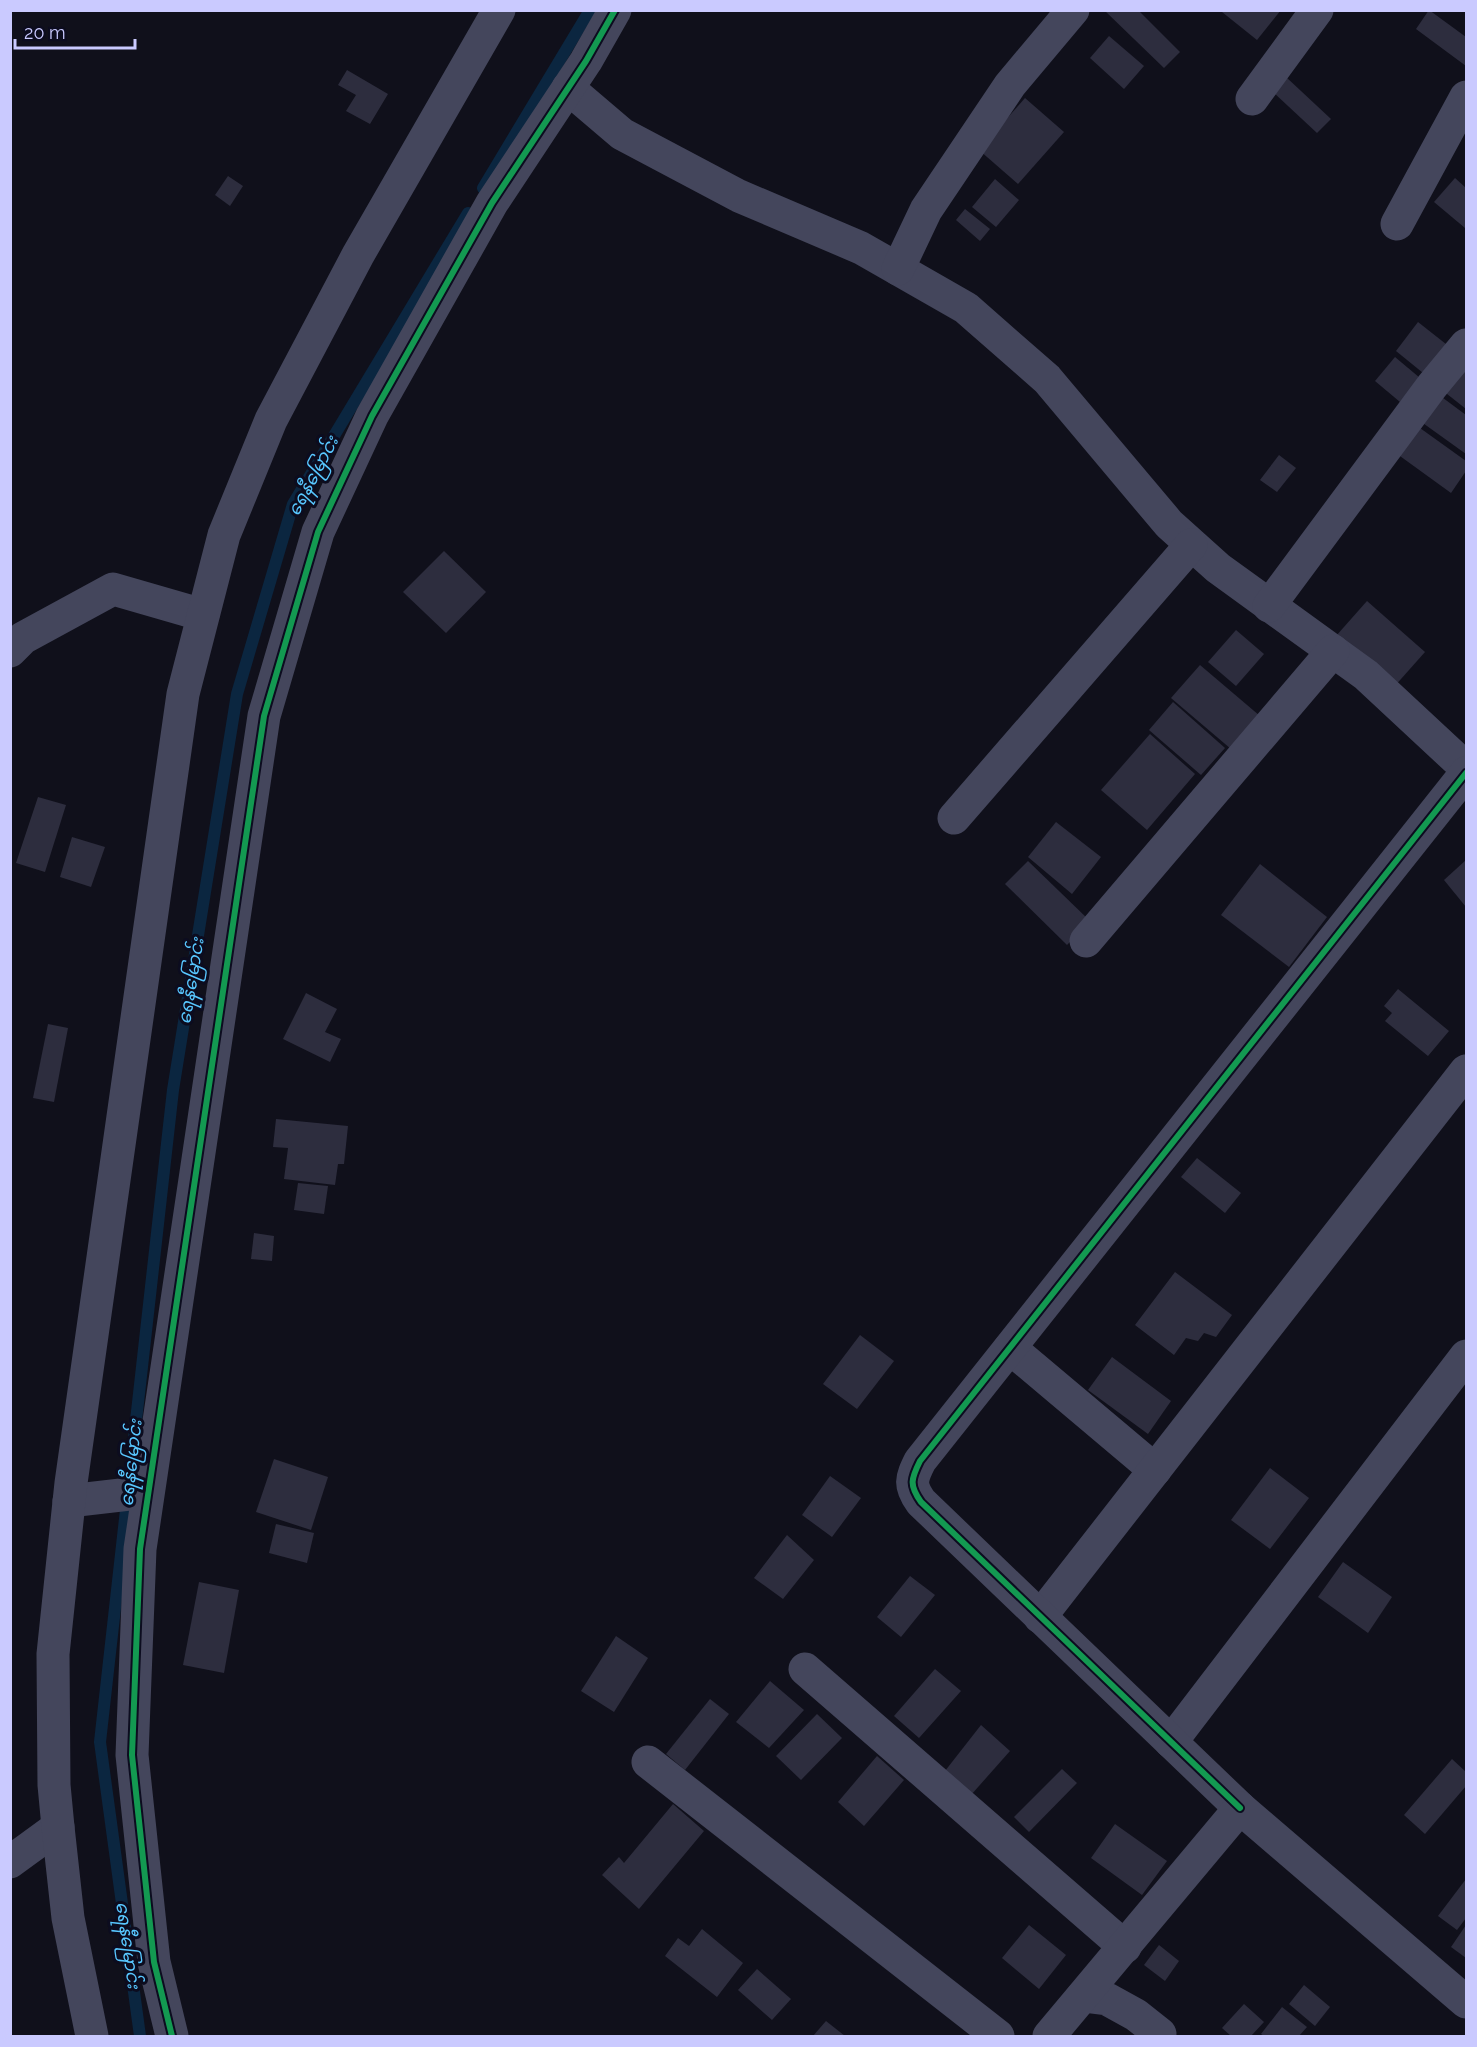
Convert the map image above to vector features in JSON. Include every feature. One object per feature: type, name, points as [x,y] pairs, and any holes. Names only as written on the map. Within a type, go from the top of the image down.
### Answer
[{"type":"street","points":[[86,2033],[68,1918],[54,1785],[53,1654],[183,694],[224,535],[271,420],[358,255],[500,10]]},
{"type":"street","points":[[172,2037],[154,1962],[132,1755],[140,1549],[144,1492],[264,717],[318,532],[372,416],[492,203],[568,88],[615,10]]},
{"type":"street","points":[[898,269],[926,210],[1010,85],[1073,10]]},
{"type":"street","points":[[1252,99],[1317,10]]},
{"type":"street","points":[[568,88],[622,134],[661,156],[739,196],[861,248],[966,308],[1047,379],[1168,524],[1191,545],[1269,606],[1366,675],[1467,768]]},
{"type":"street","points":[[1397,224],[1467,97]]},
{"type":"street","points":[[1269,606],[1431,386],[1467,345]]},
{"type":"street","points":[[954,818],[1191,545]]},
{"type":"street","points":[[10,651],[23,638],[113,589],[203,615]]},
{"type":"street","points":[[1086,942],[1333,651]]},
{"type":"street","points":[[1467,773],[920,1461],[913,1475],[912,1490],[921,1502],[1240,1808],[1467,2002]]},
{"type":"street","points":[[1041,1617],[1467,1071]]},
{"type":"street","points":[[1011,1348],[1155,1470]]},
{"type":"street","points":[[1171,1742],[1467,1356]]},
{"type":"street","points":[[73,1501],[144,1492]]},
{"type":"street","points":[[805,1669],[1125,1947]]},
{"type":"street","points":[[648,1762],[998,2037]]},
{"type":"street","points":[[1049,2037],[1240,1808]]},
{"type":"street","points":[[10,1862],[58,1827]]},
{"type":"street","points":[[1083,1996],[1107,1999],[1136,2015],[1160,2034]]},
{"type":"building","points":[[1104,10],[1138,10],[1180,52],[1164,68]]},
{"type":"building","points":[[1223,10],[1281,10],[1257,40],[1222,12]]},
{"type":"building","points":[[1429,10],[1466,37],[1466,66],[1416,29]]},
{"type":"building","points":[[1109,36],[1144,66],[1124,89],[1090,58]]},
{"type":"building","points":[[347,70],[388,94],[370,124],[346,111],[356,95],[338,85]]},
{"type":"building","points":[[1286,77],[1331,119],[1317,133],[1273,92]]},
{"type":"building","points":[[1025,98],[1064,132],[1018,184],[979,150]]},
{"type":"building","points":[[228,176],[243,186],[230,206],[215,195]]},
{"type":"building","points":[[1455,178],[1466,188],[1465,228],[1434,202]]},
{"type":"building","points":[[995,179],[1019,200],[996,227],[972,207]]},
{"type":"building","points":[[965,209],[990,229],[980,241],[956,220]]},
{"type":"building","points":[[1418,322],[1451,348],[1428,377],[1396,351]]},
{"type":"building","points":[[1395,357],[1420,378],[1400,402],[1375,381]]},
{"type":"building","points":[[1466,370],[1466,409],[1442,390]]},
{"type":"building","points":[[1439,395],[1466,415],[1466,454],[1420,421]]},
{"type":"building","points":[[1413,423],[1466,461],[1466,471],[1451,493],[1393,451]]},
{"type":"building","points":[[1279,455],[1296,468],[1277,492],[1260,480]]},
{"type":"building","points":[[444,551],[486,592],[446,633],[403,592]]},
{"type":"building","points":[[1367,601],[1425,652],[1393,688],[1336,636]]},
{"type":"building","points":[[1236,630],[1264,654],[1236,686],[1208,662]]},
{"type":"building","points":[[1200,665],[1260,716],[1231,749],[1171,698]]},
{"type":"building","points":[[1173,702],[1225,748],[1201,775],[1149,730]]},
{"type":"building","points":[[1150,734],[1195,774],[1147,830],[1101,790]]},
{"type":"building","points":[[38,797],[66,805],[45,872],[16,863]]},
{"type":"building","points":[[1056,822],[1101,857],[1072,894],[1028,857]]},
{"type":"building","points":[[72,837],[105,847],[91,887],[60,877]]},
{"type":"building","points":[[1466,860],[1466,907],[1444,880]]},
{"type":"building","points":[[1028,861],[1090,921],[1067,945],[1005,884]]},
{"type":"building","points":[[1260,864],[1327,917],[1289,967],[1221,915]]},
{"type":"building","points":[[1398,989],[1449,1031],[1428,1056],[1385,1021],[1392,1013],[1384,1006]]},
{"type":"building","points":[[306,993],[337,1009],[325,1032],[341,1039],[330,1062],[283,1039]]},
{"type":"building","points":[[48,1024],[68,1028],[54,1102],[33,1098]]},
{"type":"building","points":[[276,1119],[348,1126],[344,1164],[338,1164],[335,1185],[284,1179],[288,1148],[273,1147]]},
{"type":"building","points":[[1197,1158],[1241,1193],[1225,1213],[1181,1177]]},
{"type":"building","points":[[298,1183],[328,1186],[324,1214],[294,1210]]},
{"type":"building","points":[[254,1233],[274,1236],[272,1261],[251,1259]]},
{"type":"building","points":[[1175,1272],[1232,1315],[1216,1337],[1204,1333],[1198,1341],[1186,1338],[1174,1355],[1135,1325]]},
{"type":"building","points":[[860,1335],[894,1361],[857,1409],[823,1384]]},
{"type":"building","points":[[1112,1357],[1171,1401],[1148,1434],[1088,1390]]},
{"type":"building","points":[[274,1459],[328,1477],[311,1530],[256,1512]]},
{"type":"building","points":[[1270,1468],[1309,1498],[1270,1549],[1231,1520]]},
{"type":"building","points":[[830,1476],[861,1498],[832,1537],[802,1515]]},
{"type":"building","points":[[276,1524],[314,1533],[307,1563],[269,1553]]},
{"type":"building","points":[[787,1535],[814,1560],[783,1599],[754,1578]]},
{"type":"building","points":[[1343,1562],[1392,1597],[1368,1633],[1318,1597]]},
{"type":"building","points":[[910,1576],[935,1595],[901,1637],[877,1617]]},
{"type":"building","points":[[199,1582],[239,1590],[224,1673],[183,1665]]},
{"type":"building","points":[[616,1636],[648,1658],[614,1712],[581,1691]]},
{"type":"building","points":[[935,1669],[961,1691],[919,1738],[894,1716]]},
{"type":"building","points":[[770,1681],[804,1710],[769,1748],[736,1722]]},
{"type":"building","points":[[710,1699],[729,1714],[685,1770],[666,1754]]},
{"type":"building","points":[[817,1714],[842,1738],[801,1780],[776,1756]]},
{"type":"building","points":[[981,1725],[1010,1751],[971,1795],[945,1771]]},
{"type":"building","points":[[877,1756],[904,1780],[864,1826],[838,1802]]},
{"type":"building","points":[[1452,1759],[1466,1772],[1466,1786],[1425,1834],[1404,1815]]},
{"type":"building","points":[[1062,1769],[1077,1783],[1029,1832],[1014,1817]]},
{"type":"building","points":[[673,1804],[704,1831],[639,1909],[602,1875],[619,1857],[624,1863]]},
{"type":"building","points":[[1115,1824],[1167,1861],[1142,1895],[1091,1858]]},
{"type":"building","points":[[1466,1879],[1466,1918],[1457,1930],[1438,1916]]},
{"type":"building","points":[[1029,1925],[1066,1955],[1039,1989],[1002,1958]]},
{"type":"building","points":[[1466,1925],[1466,1958],[1451,1947]]},
{"type":"building","points":[[702,1929],[743,1963],[717,1997],[665,1956],[678,1938],[689,1946]]},
{"type":"building","points":[[1159,1945],[1179,1961],[1165,1981],[1144,1965]]},
{"type":"building","points":[[757,1969],[791,1999],[772,2020],[738,1990]]},
{"type":"building","points":[[1304,1985],[1330,2007],[1315,2026],[1289,2004]]},
{"type":"building","points":[[1244,2004],[1264,2022],[1251,2036],[1231,2036],[1222,2028]]},
{"type":"building","points":[[1282,2007],[1307,2027],[1299,2036],[1264,2036],[1261,2034]]},
{"type":"building","points":[[826,2021],[845,2036],[813,2036]]},
{"type":"waterway","name":"ရေနီမြောင်း","points":[[483,188],[590,10]]},
{"type":"waterway","name":"ရေနီမြောင်း","points":[[140,2036],[100,1742],[173,1090],[237,694],[293,504],[468,213]]},
{"type":"cycle path","points":[[172,2036],[154,1962],[132,1755],[140,1549],[264,716],[318,532],[372,416],[492,203],[586,61],[615,10]]},
{"type":"cycle path","points":[[1240,1808],[921,1502],[913,1486],[913,1477],[920,1461],[1466,773]]}]
